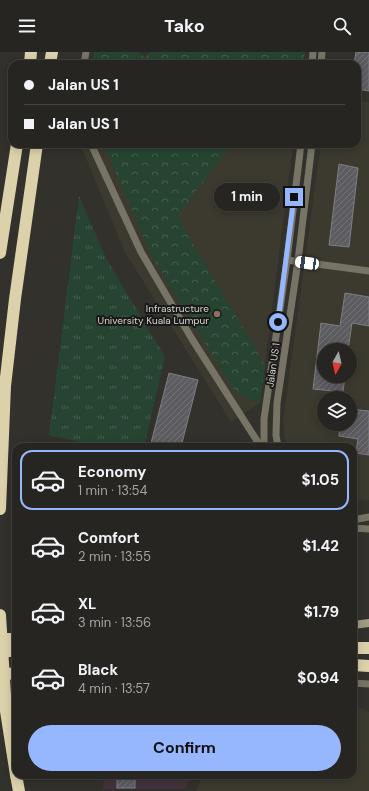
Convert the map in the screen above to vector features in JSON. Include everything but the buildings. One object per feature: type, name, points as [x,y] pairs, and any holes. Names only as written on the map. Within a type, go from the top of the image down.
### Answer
[{"type":"highway","points":[[0,253],[16,148]]},
{"type":"highway","points":[[0,509],[6,378],[14,299],[36,148]]},
{"type":"highway","points":[[0,615],[6,711],[12,749]]},
{"type":"highway","points":[[0,639],[12,639]]},
{"type":"highway","points":[[357,648],[369,648]]},
{"type":"highway","points":[[0,651],[12,651]]},
{"type":"highway","points":[[357,666],[369,666]]},
{"type":"highway","points":[[0,673],[12,674]]},
{"type":"highway","points":[[17,779],[19,791]]},
{"type":"main road","points":[[357,624],[369,623]]},
{"type":"street","points":[[93,148],[141,252],[192,339],[260,443]]},
{"type":"street","name":"Jalan US 1","points":[[263,443],[264,419],[287,260],[301,148]]},
{"type":"street","name":"Jalan US 1","points":[[277,443],[276,414],[298,261],[312,148]]},
{"type":"street","points":[[287,260],[369,271]]},
{"type":"street","points":[[357,519],[369,517]]},
{"type":"street","points":[[357,528],[369,529]]},
{"type":"street","points":[[357,683],[369,684]]},
{"type":"shaded area","points":[[361,101],[369,102],[369,500],[357,501],[357,443],[286,443],[283,421],[320,148],[361,148]]},
{"type":"shaded area","name":"Infrastructure University Kuala Lumpur","points":[[82,148],[292,148],[260,403],[231,422],[125,252]]},
{"type":"shaded area","points":[[357,707],[369,712],[369,791],[196,791],[201,779],[357,779]]},
{"type":"shaded area","points":[[104,779],[190,779],[185,789],[103,789]]},
{"type":"green space","points":[[94,52],[138,52],[145,57],[150,52],[305,52],[304,60],[92,60]]},
{"type":"green space","points":[[106,148],[229,148],[178,215],[188,235],[265,365],[260,403],[235,392],[150,253]]},
{"type":"green space","points":[[79,196],[107,260],[165,357],[145,443],[85,443],[49,435]]},
{"type":"place","name":"Infrastructure University Kuala Lumpur","points":[[217,314]]},
{"type":"route","points":[[278,322],[294,197]]}]
